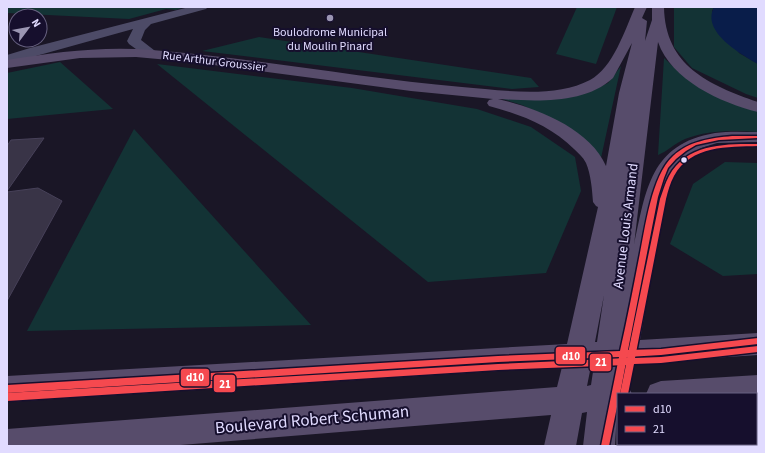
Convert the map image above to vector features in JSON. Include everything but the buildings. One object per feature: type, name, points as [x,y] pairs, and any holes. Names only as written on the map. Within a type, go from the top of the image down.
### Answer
[{"type":"main road","points":[[422,87],[519,96],[570,93],[591,86],[605,78],[650,10]]},
{"type":"main road","points":[[650,10],[669,54],[675,62],[704,84],[758,107]]},
{"type":"main road","name":"Avenue Louis Armand","points":[[560,446],[606,224],[627,93],[650,10]]},
{"type":"main road","name":"Avenue Louis Armand","points":[[599,446],[627,206],[651,43],[650,10]]},
{"type":"main road","name":"Rue Arthur Groussier","points":[[7,64],[46,57],[77,54],[152,54],[422,87]]},
{"type":"main road","points":[[422,87],[514,107],[545,120],[574,138],[594,159],[601,186],[606,224]]},
{"type":"main road","points":[[605,446],[655,197],[666,167],[678,154],[695,144],[716,138],[758,137]]},
{"type":"main road","points":[[7,389],[686,349],[758,342]]},
{"type":"main road","points":[[672,393],[758,388]]},
{"type":"main road","name":"Boulevard Robert Schuman","points":[[18,444],[494,405],[617,397]]},
{"type":"street","points":[[7,60],[202,7]]},
{"type":"street","points":[[147,21],[139,29],[134,41],[152,54]]},
{"type":"green space","points":[[7,7],[185,7],[176,10],[166,9],[129,19],[48,15],[48,8],[8,8],[7,13]]},
{"type":"green space","points":[[577,7],[617,7],[596,64],[556,54]]},
{"type":"green space","points":[[674,7],[714,7],[712,11],[739,53],[758,64],[758,98],[746,94],[692,68],[674,47]]},
{"type":"green space","points":[[259,37],[531,78],[539,87],[512,89],[202,51]]},
{"type":"green space","points":[[664,58],[680,73],[758,109],[758,132],[712,132],[694,136],[681,141],[658,155]]},
{"type":"green space","points":[[60,62],[113,109],[7,119],[7,73]]},
{"type":"green space","points":[[157,64],[352,88],[477,109],[531,127],[575,157],[581,191],[546,273],[428,282]]},
{"type":"green space","points":[[621,66],[601,158],[550,118],[522,105],[499,98],[587,93],[608,83]]},
{"type":"green space","points":[[134,129],[311,325],[27,331]]},
{"type":"green space","points":[[725,162],[758,163],[758,274],[723,276],[670,244],[693,184]]},
{"type":"green space","points":[[758,416],[758,446],[631,446],[757,445]]},
{"type":"water","points":[[714,7],[758,7],[758,64],[733,48],[718,33],[713,25],[711,16]]},
{"type":"transit line","name":"d10","points":[[605,446],[655,197],[664,171],[674,158],[695,144],[719,139],[758,137]]},
{"type":"transit line","name":"21","points":[[624,393],[663,199],[671,176],[680,163],[699,151],[722,146],[758,145]]},
{"type":"transit line","name":"d10","points":[[7,389],[498,359],[661,352],[758,341]]},
{"type":"transit line","name":"21","points":[[7,397],[498,367],[661,360],[758,349]]},
{"type":"place","name":"Boulodrome Municipal du Moulin Pinard","points":[[330,18]]}]
